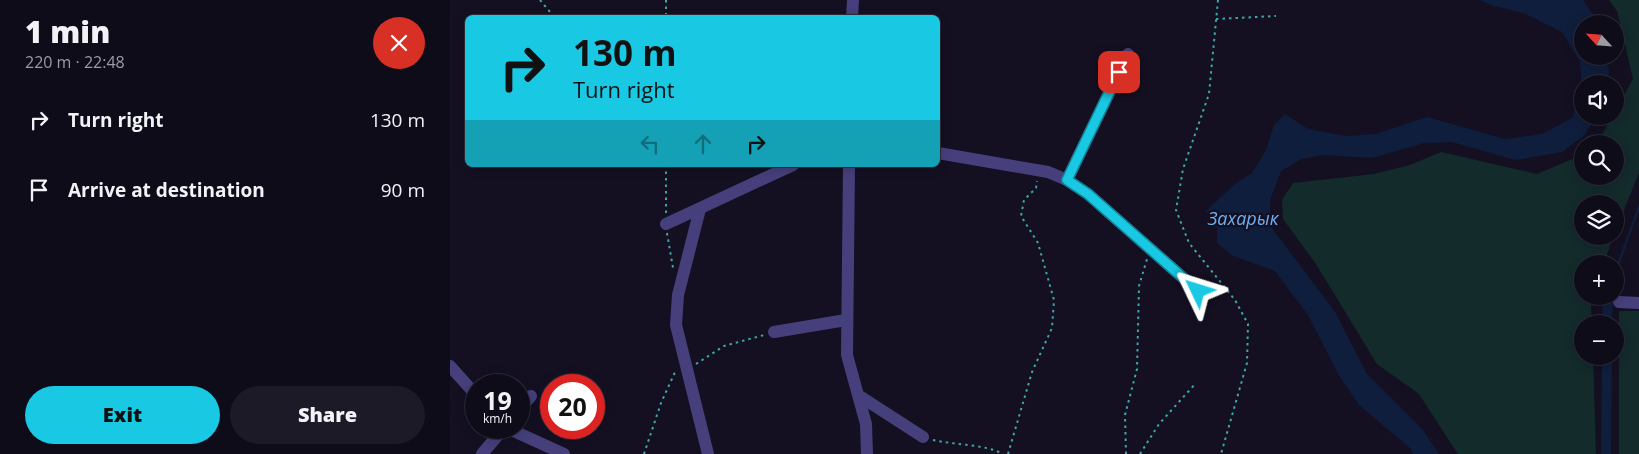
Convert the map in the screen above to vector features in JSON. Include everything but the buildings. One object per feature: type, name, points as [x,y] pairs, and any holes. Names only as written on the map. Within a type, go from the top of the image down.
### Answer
[{"type":"street","points":[[852,15],[853,0]]},
{"type":"street","points":[[1067,180],[1128,54]]},
{"type":"street","points":[[940,153],[1048,172],[1067,180],[1088,194],[1198,291]]},
{"type":"street","points":[[666,224],[789,167]]},
{"type":"street","points":[[849,167],[847,355],[866,424],[867,454]]},
{"type":"street","points":[[700,209],[678,295],[676,325],[708,454]]},
{"type":"street","points":[[1624,302],[1639,303]]},
{"type":"street","points":[[774,332],[846,320]]},
{"type":"street","points":[[450,366],[465,383]]},
{"type":"street","points":[[858,395],[924,437]]},
{"type":"street","points":[[482,454],[496,439]]},
{"type":"street","points":[[530,439],[564,454]]},
{"type":"path","points":[[540,0],[552,15]]},
{"type":"path","points":[[666,0],[666,15]]},
{"type":"path","points":[[1218,0],[1209,94],[1183,169],[1176,210],[1188,243],[1235,300],[1248,324],[1247,363],[1221,454]]},
{"type":"path","points":[[1216,20],[1276,16]]},
{"type":"path","points":[[1008,454],[1032,372],[1052,328],[1054,300],[1038,244],[1021,216],[1024,200],[1036,188],[1038,170]]},
{"type":"path","points":[[1126,454],[1125,415],[1137,370],[1139,286],[1151,249]]},
{"type":"path","points":[[687,370],[724,346],[774,332]]},
{"type":"path","points":[[644,454],[661,403],[683,354]]},
{"type":"path","points":[[1140,454],[1159,424],[1196,383]]},
{"type":"path","points":[[924,437],[952,444],[993,449],[1003,454]]},
{"type":"green space","points":[[1609,0],[1639,0],[1639,173],[1624,210],[1624,195],[1574,195],[1574,245],[1610,245],[1607,255],[1574,255],[1574,305],[1591,305],[1592,315],[1574,315],[1574,365],[1593,365],[1596,454],[1458,454],[1419,394],[1377,364],[1316,264],[1283,219],[1282,200],[1293,183],[1374,174],[1410,165],[1441,152],[1537,174],[1574,158],[1574,185],[1624,185],[1624,135],[1602,135],[1607,125],[1624,125],[1624,95],[1633,79],[1624,41],[1624,15],[1618,15]]},
{"type":"green space","points":[[1619,311],[1639,311],[1639,454],[1619,454],[1619,365],[1624,365],[1624,315],[1619,315]]},
{"type":"water","points":[[1480,0],[1583,0],[1594,15],[1574,15],[1574,52],[1562,32],[1526,14],[1491,5]]},
{"type":"water","points":[[1580,65],[1608,65],[1609,70],[1609,75],[1581,75]]},
{"type":"water","name":"Захарык","points":[[1574,112],[1574,125],[1591,125],[1585,135],[1574,135],[1574,143],[1562,152],[1515,160],[1452,142],[1424,143],[1372,158],[1323,155],[1302,159],[1281,171],[1270,200],[1271,227],[1335,312],[1367,374],[1423,430],[1439,454],[1413,454],[1411,449],[1359,405],[1338,374],[1308,315],[1275,271],[1231,255],[1217,243],[1217,228],[1206,211],[1236,183],[1252,173],[1266,150],[1274,125],[1285,114],[1308,129],[1345,136],[1376,134],[1427,117],[1505,139],[1542,134],[1572,118]]},
{"type":"waterway","points":[[1622,255],[1639,207]]},
{"type":"waterway","points":[[1607,315],[1608,305]]},
{"type":"waterway","points":[[1606,454],[1607,365]]},
{"type":"route","points":[[1119,72],[1067,180],[1088,194],[1198,291]]}]
